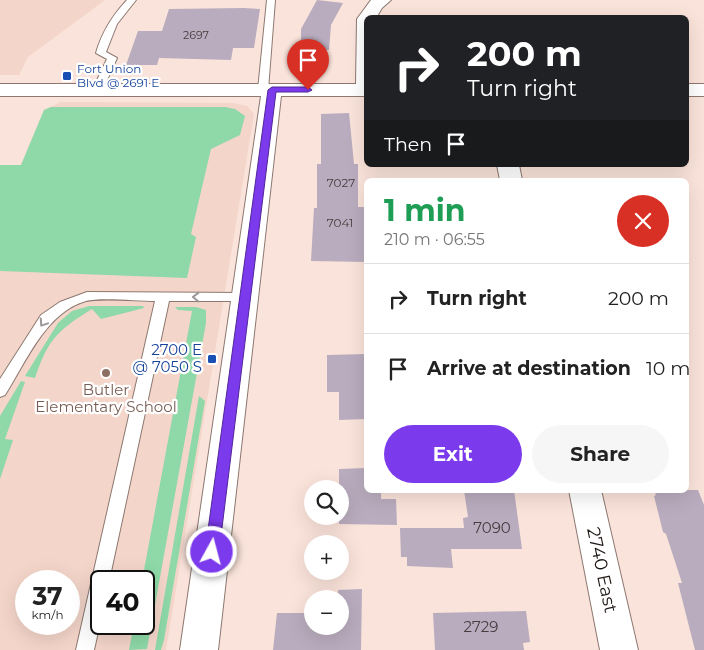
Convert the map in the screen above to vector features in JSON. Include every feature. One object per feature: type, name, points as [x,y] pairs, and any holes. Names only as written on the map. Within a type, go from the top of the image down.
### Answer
[{"type":"street","points":[[368,15],[375,5],[382,0]]},
{"type":"street","points":[[0,90],[364,90]]},
{"type":"street","points":[[199,650],[245,297],[267,90]]},
{"type":"street","points":[[689,90],[704,90]]},
{"type":"street","name":"2740 East","points":[[586,493],[619,650]]},
{"type":"lane","points":[[97,91],[112,58],[101,53],[105,36],[113,20],[132,0]]},
{"type":"lane","points":[[267,90],[270,0]]},
{"type":"lane","points":[[0,392],[46,318],[56,309],[87,296],[245,297]]},
{"type":"lane","points":[[85,650],[163,296]]},
{"type":"shaded area","points":[[0,0],[105,0],[28,57],[19,75],[0,75]]},
{"type":"shaded area","name":"Butler Elementary School","points":[[61,102],[234,103],[247,106],[254,114],[166,650],[0,650],[0,165],[21,165],[44,110]]},
{"type":"green space","points":[[51,107],[225,107],[235,109],[245,116],[240,135],[211,149],[191,234],[196,237],[187,278],[0,271],[0,165],[21,165],[44,110]]},
{"type":"green space","points":[[89,306],[143,306],[144,308],[101,319],[92,309],[62,330],[56,337],[45,354],[35,378],[25,376],[58,323],[72,311]]},
{"type":"green space","points":[[175,307],[196,307],[206,310],[206,323],[155,605],[155,570],[144,570],[192,311],[178,310]]},
{"type":"green space","points":[[21,381],[25,382],[5,439],[13,440],[0,479],[0,416]]},
{"type":"green space","points":[[199,396],[205,401],[164,640],[161,650],[155,650]]},
{"type":"green space","points":[[132,635],[150,635],[147,649],[129,650]]},
{"type":"building","points":[[317,0],[343,3],[331,25],[329,50],[326,50],[324,66],[303,66],[304,58],[301,58],[301,29]]},
{"type":"building","points":[[169,9],[260,9],[254,48],[233,48],[231,60],[159,58],[157,65],[126,65],[138,31],[162,31]]},
{"type":"building","points":[[349,113],[354,164],[358,164],[358,207],[364,207],[364,262],[311,261],[314,208],[317,208],[317,164],[321,164],[321,114]]},
{"type":"building","points":[[364,354],[364,419],[339,420],[339,392],[327,392],[327,355]]},
{"type":"building","points":[[364,468],[364,493],[381,493],[381,499],[396,499],[397,525],[349,524],[349,480],[339,480],[339,469]]},
{"type":"building","points":[[689,490],[698,490],[704,505],[704,650],[695,650],[678,583],[682,583],[666,534],[663,532],[654,496],[655,493],[689,493]]},
{"type":"building","points":[[464,493],[514,493],[522,549],[451,549],[453,568],[407,566],[407,557],[401,557],[400,528],[464,528],[463,518],[468,517]]},
{"type":"building","points":[[362,589],[361,650],[273,650],[277,613],[304,613],[304,635],[349,635],[349,590],[338,590]]},
{"type":"building","points":[[526,611],[530,642],[523,643],[524,650],[435,650],[433,613]]},
{"type":"place","name":"Fort Union Blvd @ 2691 E","points":[[67,76]]},
{"type":"place","name":"2700 E @ 7050 S","points":[[212,359]]},
{"type":"place","name":"Butler Elementary School","points":[[106,373]]},
{"type":"route","points":[[212,552],[272,90],[308,90]]}]
